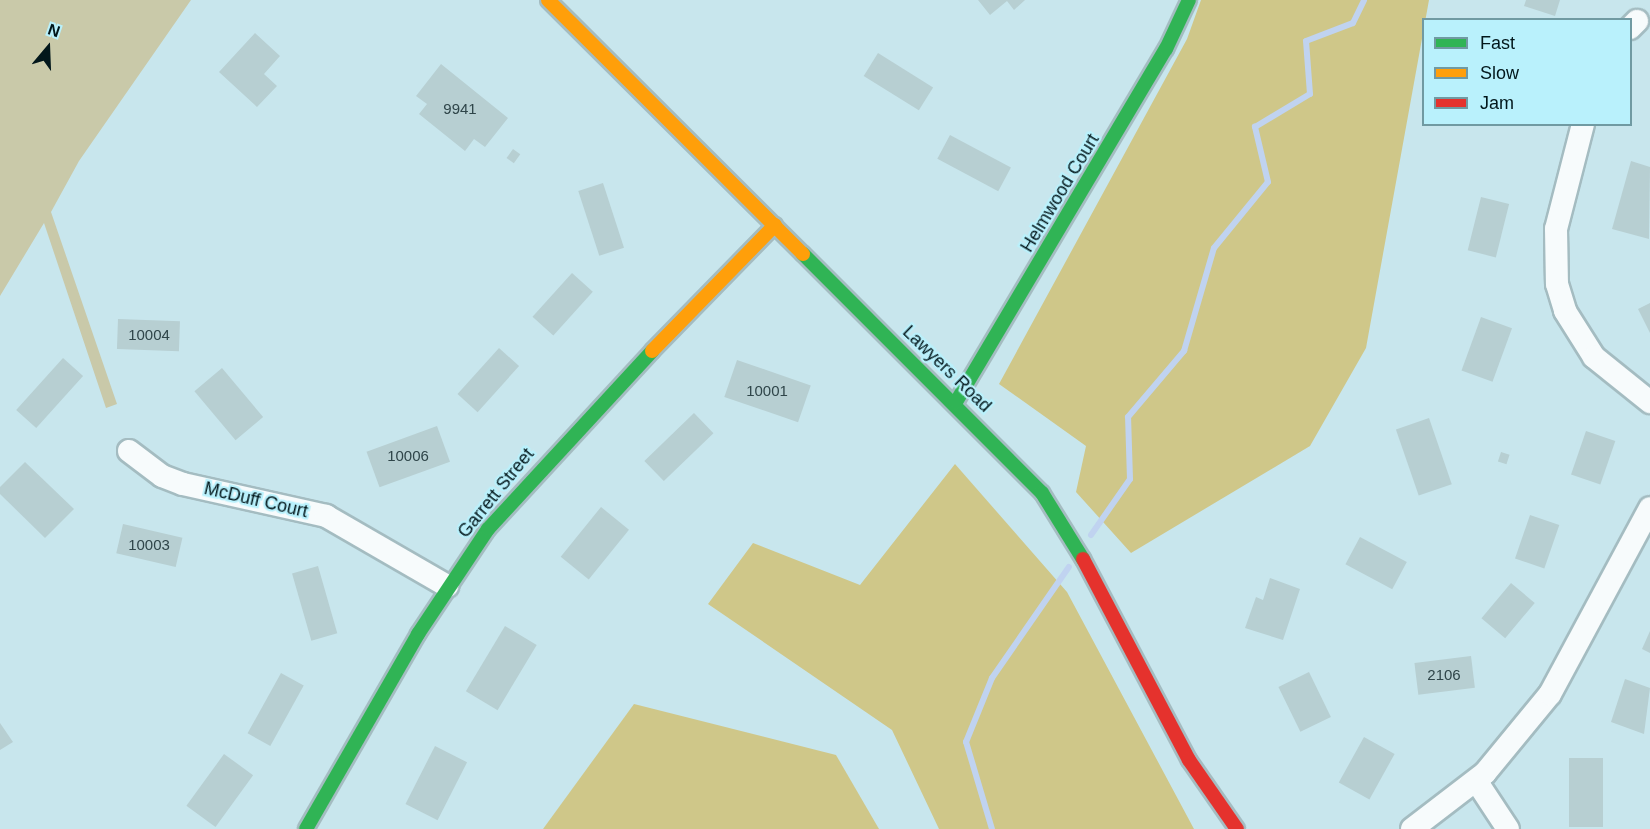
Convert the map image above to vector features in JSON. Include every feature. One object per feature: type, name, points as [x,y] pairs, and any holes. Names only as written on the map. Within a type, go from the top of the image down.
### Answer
[{"type":"street","name":"Lawyers Road","points":[[548,0],[1010,455],[1067,529],[1189,760],[1237,829]]},
{"type":"street","name":"Helmwood Court","points":[[956,402],[1166,49],[1190,0]]},
{"type":"street","points":[[1582,126],[1556,229],[1557,284],[1565,311],[1594,357],[1650,402]]},
{"type":"street","name":"Garrett Street","points":[[306,829],[447,586],[531,476],[775,225]]},
{"type":"street","name":"McDuff Court","points":[[129,450],[162,476],[183,484],[326,516],[447,586]]},
{"type":"street","points":[[1412,829],[1477,782],[1550,694],[1650,508]]},
{"type":"street","points":[[1477,782],[1508,829]]},
{"type":"green space","points":[[0,0],[191,0],[79,161],[51,212],[117,404],[106,408],[44,223],[0,296]]},
{"type":"shaded area","points":[[1201,0],[1429,0],[1426,18],[1422,18],[1422,39],[1366,348],[1310,446],[1131,553],[1076,492],[1086,446],[999,384],[1187,39]]},
{"type":"shaded area","points":[[955,464],[1067,592],[1194,829],[939,829],[892,730],[708,604],[753,543],[860,585]]},
{"type":"shaded area","points":[[634,704],[836,755],[879,829],[543,829]]},
{"type":"building","points":[[978,0],[1025,0],[1014,10],[1007,1],[990,15]]},
{"type":"building","points":[[1526,0],[1560,0],[1555,16],[1524,6]]},
{"type":"building","points":[[255,33],[280,56],[264,74],[277,86],[257,107],[219,72]]},
{"type":"building","points":[[878,53],[933,87],[919,110],[864,76]]},
{"type":"building","points":[[441,64],[508,118],[485,147],[474,139],[465,151],[419,114],[427,104],[416,96]]},
{"type":"building","points":[[950,135],[1011,167],[998,191],[937,159]]},
{"type":"building","points":[[513,149],[520,154],[514,163],[507,158]]},
{"type":"building","points":[[1631,161],[1650,167],[1649,239],[1612,229]]},
{"type":"building","points":[[603,183],[624,248],[599,256],[578,191]]},
{"type":"building","points":[[1481,197],[1509,204],[1496,257],[1468,250]]},
{"type":"building","points":[[572,273],[593,292],[553,336],[533,317]]},
{"type":"building","points":[[1650,303],[1650,333],[1638,309]]},
{"type":"building","points":[[1481,317],[1512,328],[1493,382],[1462,371]]},
{"type":"building","points":[[118,319],[180,321],[179,351],[117,349]]},
{"type":"building","points":[[499,348],[519,366],[478,412],[458,394]]},
{"type":"building","points":[[63,358],[83,376],[36,428],[16,410]]},
{"type":"building","points":[[737,360],[811,385],[798,422],[724,397]]},
{"type":"building","points":[[222,368],[263,417],[236,440],[194,391]]},
{"type":"building","points":[[694,413],[713,433],[664,481],[644,461]]},
{"type":"building","points":[[1429,418],[1452,484],[1419,496],[1396,429]]},
{"type":"building","points":[[437,426],[450,462],[380,487],[367,452]]},
{"type":"building","points":[[1586,431],[1615,441],[1600,485],[1571,474]]},
{"type":"building","points":[[1501,452],[1510,455],[1506,464],[1498,462]]},
{"type":"building","points":[[25,462],[74,509],[45,538],[0,494],[0,487]]},
{"type":"building","points":[[601,507],[629,530],[589,579],[561,557]]},
{"type":"building","points":[[1530,515],[1559,525],[1544,569],[1515,558]]},
{"type":"building","points":[[123,524],[182,538],[176,567],[116,553]]},
{"type":"building","points":[[1360,537],[1407,562],[1392,589],[1345,564]]},
{"type":"building","points":[[318,566],[337,633],[311,641],[292,573]]},
{"type":"building","points":[[1270,578],[1300,589],[1283,640],[1245,628],[1256,597],[1263,600]]},
{"type":"building","points":[[1511,583],[1535,603],[1505,638],[1481,618]]},
{"type":"building","points":[[505,626],[537,645],[498,710],[466,691]]},
{"type":"building","points":[[1650,631],[1650,653],[1642,649]]},
{"type":"building","points":[[1471,656],[1475,688],[1418,695],[1414,663]]},
{"type":"building","points":[[1309,672],[1331,717],[1300,732],[1278,687]]},
{"type":"building","points":[[281,673],[304,686],[270,746],[248,733]]},
{"type":"building","points":[[1625,679],[1650,688],[1644,734],[1611,722]]},
{"type":"building","points":[[0,723],[13,742],[0,750]]},
{"type":"building","points":[[1364,737],[1395,754],[1369,799],[1339,782]]},
{"type":"building","points":[[435,746],[467,762],[438,820],[405,804]]},
{"type":"building","points":[[224,754],[253,775],[216,827],[186,806]]},
{"type":"building","points":[[1569,758],[1603,758],[1603,827],[1569,827]]},
{"type":"waterway","points":[[1091,535],[1130,479],[1128,417],[1184,351],[1214,248],[1268,182],[1255,127],[1310,94],[1306,41],[1353,23],[1364,0]]},
{"type":"waterway","points":[[992,829],[966,742],[992,678],[1069,567]]},
{"type":"traffic: fast","points":[[956,402],[1166,49],[1189,0]]},
{"type":"traffic: fast","points":[[803,254],[1042,493],[1083,559]]},
{"type":"traffic: fast","points":[[306,829],[418,634],[488,529],[652,351]]},
{"type":"traffic: slow","points":[[548,0],[803,254]]},
{"type":"traffic: slow","points":[[652,351],[775,225]]},
{"type":"traffic: jam","points":[[1083,559],[1189,760],[1237,829]]}]
